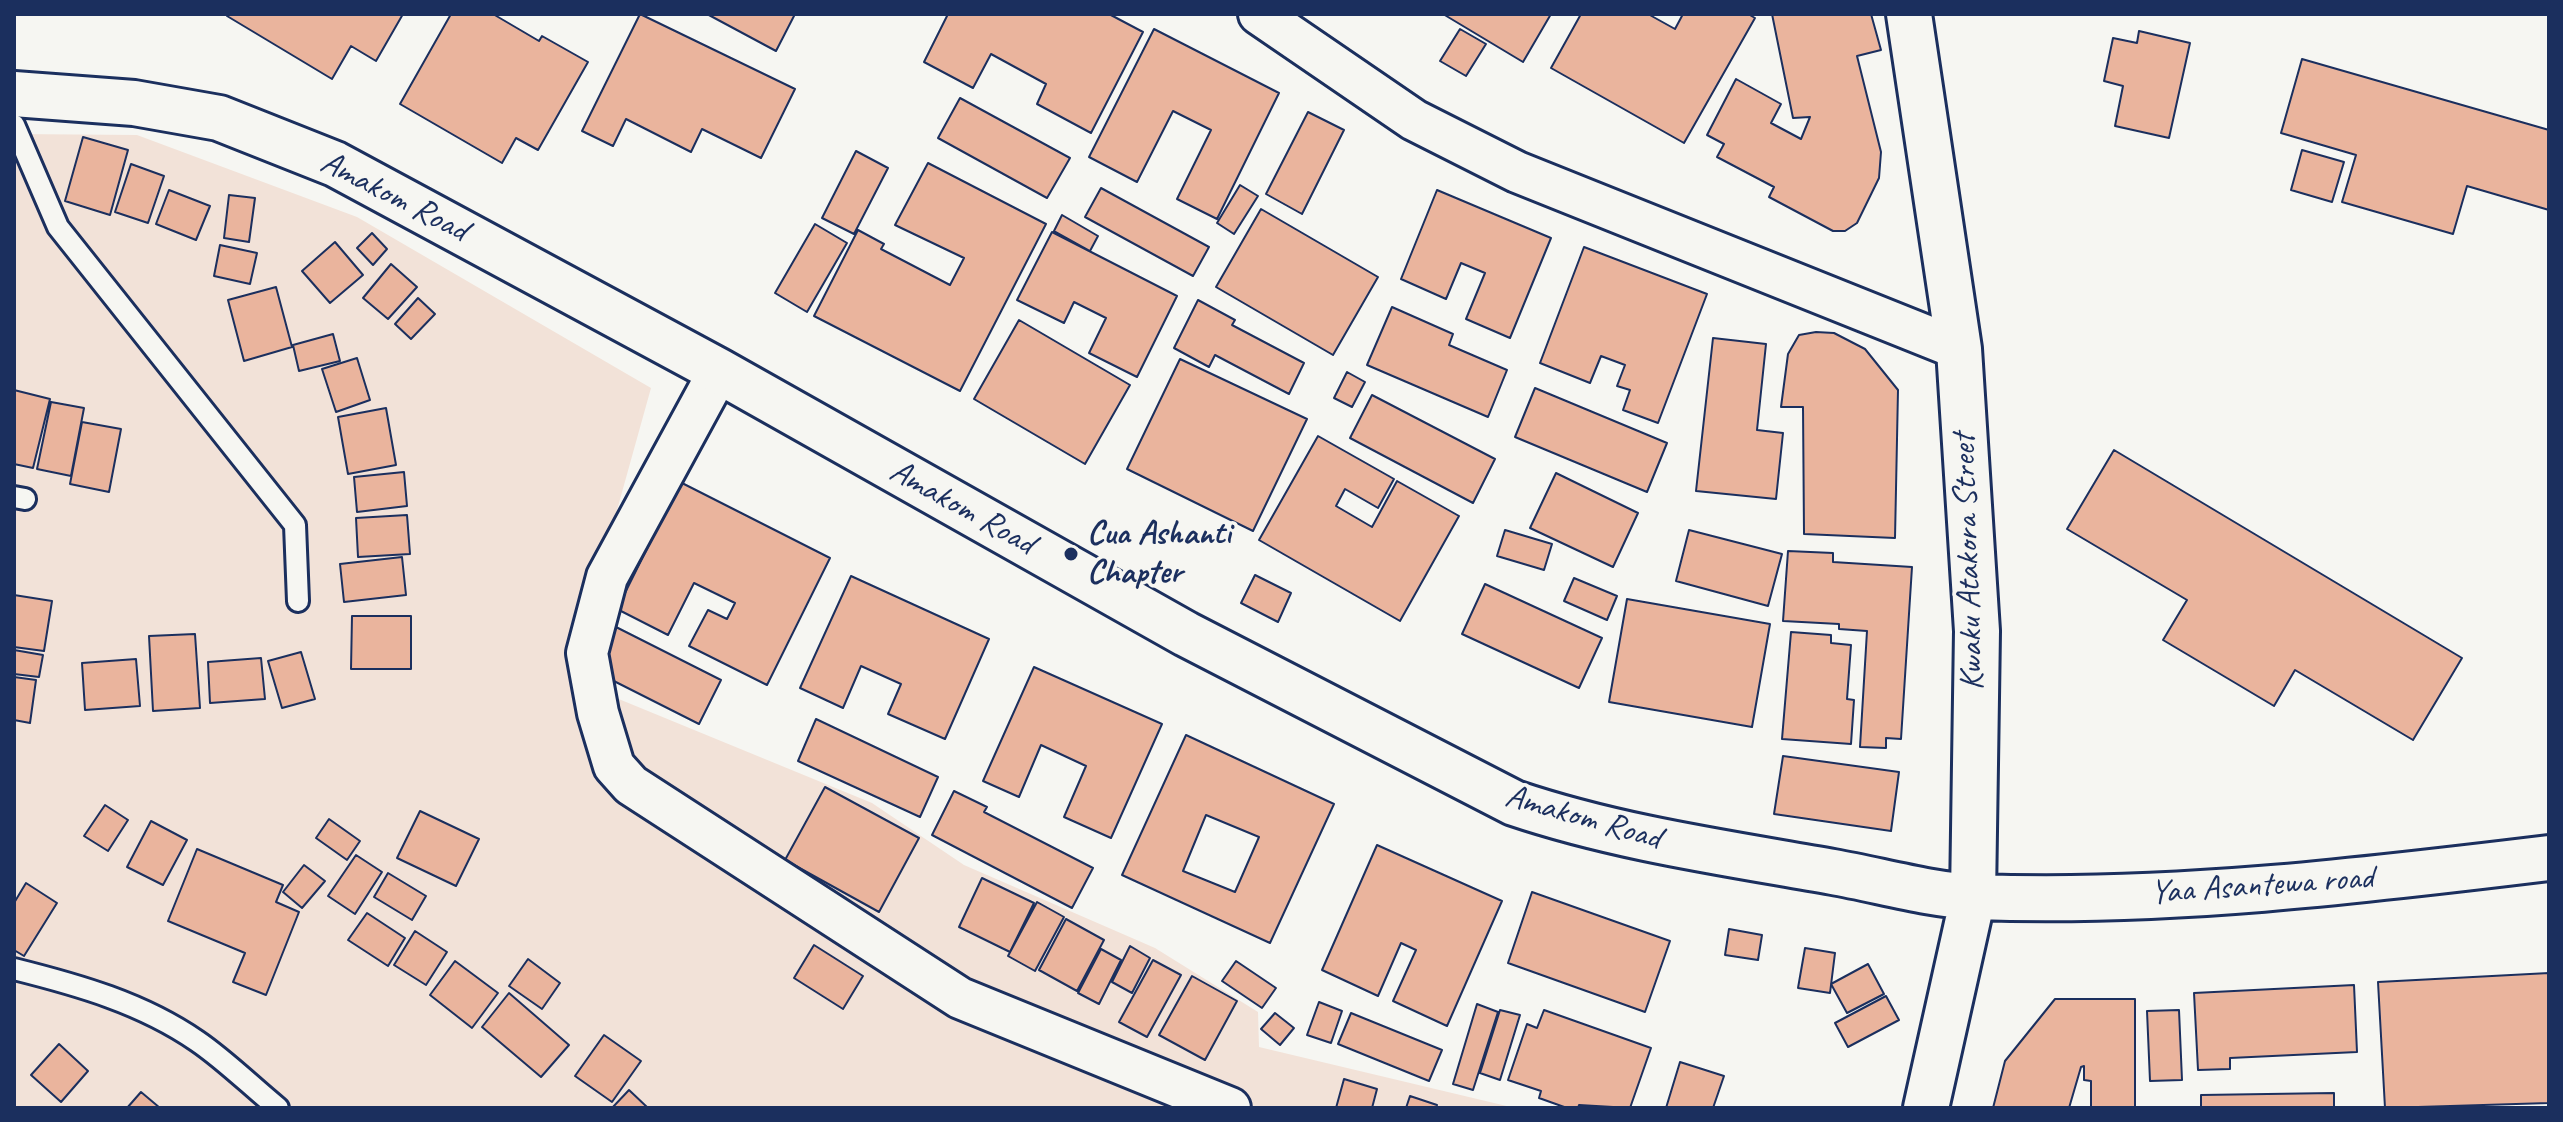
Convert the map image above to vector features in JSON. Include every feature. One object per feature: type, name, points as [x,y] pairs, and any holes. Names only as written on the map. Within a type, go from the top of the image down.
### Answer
[{"type":"street","points":[[1259,14],[1414,120],[1517,172],[1959,349]]},
{"type":"street","name":"Kwaku Atakora Street","points":[[1909,14],[1959,349],[1977,631],[1973,897],[1926,1108]]},
{"type":"street","name":"Amakom Road","points":[[14,94],[134,103],[219,118],[335,164],[719,371],[1186,634],[1514,803],[1565,820],[1671,844],[1973,897]]},
{"type":"street","points":[[719,371],[607,577],[587,653],[598,713],[614,766],[631,785],[960,998],[1230,1108]]},
{"type":"street","name":"Yaa Asantewa road","points":[[1973,897],[2148,895],[2320,884],[2549,858]]},
{"type":"lane","points":[[14,125],[58,227],[295,525],[298,601]]},
{"type":"lane","points":[[14,969],[76,985],[136,1006],[197,1041],[278,1108]]},
{"type":"shaded area","points":[[14,134],[137,135],[357,217],[651,388],[570,679],[872,803],[964,865],[1155,948],[1258,1012],[1259,1047],[1515,1108],[14,1108]]},
{"type":"building","points":[[403,14],[376,61],[351,46],[332,79],[227,16]]},
{"type":"building","points":[[451,14],[493,14],[539,41],[542,36],[588,62],[538,150],[516,138],[502,163],[400,104]]},
{"type":"building","points":[[640,14],[795,89],[761,158],[702,129],[691,152],[626,119],[613,146],[582,131]]},
{"type":"building","points":[[707,14],[795,14],[776,51]]},
{"type":"building","points":[[948,14],[1109,14],[1143,32],[1091,133],[1037,104],[1046,84],[991,54],[973,88],[924,62]]},
{"type":"building","points":[[1443,14],[1551,14],[1523,62]]},
{"type":"building","points":[[1581,14],[1648,14],[1675,29],[1683,14],[1748,14],[1755,18],[1684,143],[1551,68]]},
{"type":"building","points":[[1772,14],[1871,14],[1881,50],[1857,56],[1881,152],[1879,178],[1857,223],[1845,231],[1833,231],[1769,197],[1774,187],[1717,157],[1724,144],[1707,135],[1736,79],[1781,104],[1771,123],[1801,139],[1810,117],[1793,118]]},
{"type":"building","points":[[1154,29],[1279,93],[1217,219],[1177,199],[1211,130],[1173,111],[1137,182],[1089,157]]},
{"type":"building","points":[[1460,29],[1486,44],[1466,76],[1440,61]]},
{"type":"building","points":[[2139,31],[2190,43],[2169,138],[2115,126],[2123,86],[2104,81],[2113,38],[2137,43]]},
{"type":"building","points":[[2302,59],[2549,130],[2549,210],[2467,186],[2453,234],[2342,202],[2356,155],[2281,133]]},
{"type":"building","points":[[960,98],[1070,158],[1047,198],[938,138]]},
{"type":"building","points":[[1308,112],[1344,130],[1302,214],[1266,194]]},
{"type":"building","points":[[83,137],[128,150],[110,215],[65,201]]},
{"type":"building","points":[[2302,150],[2344,162],[2332,202],[2291,190]]},
{"type":"building","points":[[856,151],[888,168],[854,234],[822,218]]},
{"type":"building","points":[[928,163],[1046,224],[960,391],[814,316],[858,230],[884,244],[881,249],[950,285],[964,258],[895,225]]},
{"type":"building","points":[[131,164],[164,176],[148,223],[115,212]]},
{"type":"building","points":[[1240,185],[1258,196],[1234,234],[1217,223]]},
{"type":"building","points":[[1101,188],[1209,247],[1193,276],[1085,217]]},
{"type":"building","points":[[169,190],[210,206],[196,240],[156,224]]},
{"type":"building","points":[[1437,190],[1551,238],[1510,338],[1466,319],[1485,273],[1461,263],[1446,299],[1401,279]]},
{"type":"building","points":[[229,195],[255,198],[249,242],[224,238]]},
{"type":"building","points":[[1261,209],[1378,277],[1333,355],[1216,287]]},
{"type":"building","points":[[1062,215],[1098,236],[1090,251],[1054,231]]},
{"type":"building","points":[[815,224],[847,243],[807,312],[775,293]]},
{"type":"building","points":[[1052,232],[1177,296],[1137,377],[1089,353],[1106,318],[1074,302],[1064,323],[1017,300]]},
{"type":"building","points":[[372,233],[387,249],[373,265],[357,248]]},
{"type":"building","points":[[335,242],[363,275],[330,303],[302,271]]},
{"type":"building","points":[[220,245],[257,253],[250,284],[214,276]]},
{"type":"building","points":[[1584,247],[1707,294],[1658,423],[1623,410],[1630,390],[1617,386],[1625,365],[1601,356],[1590,383],[1540,363]]},
{"type":"building","points":[[391,264],[417,287],[388,319],[363,298]]},
{"type":"building","points":[[276,287],[292,347],[244,361],[228,300]]},
{"type":"building","points":[[418,298],[435,314],[411,339],[395,324]]},
{"type":"building","points":[[1198,300],[1235,320],[1232,325],[1304,363],[1289,394],[1215,355],[1209,367],[1174,348]]},
{"type":"building","points":[[1392,307],[1453,334],[1449,345],[1507,370],[1488,417],[1367,365]]},
{"type":"building","points":[[1019,320],[1130,385],[1085,464],[974,399]]},
{"type":"building","points":[[1834,333],[1865,349],[1898,390],[1895,538],[1804,534],[1803,407],[1781,407],[1788,354],[1799,335]]},
{"type":"building","points":[[333,334],[340,361],[299,371],[293,345]]},
{"type":"building","points":[[1713,338],[1766,344],[1757,430],[1783,433],[1776,499],[1696,491]]},
{"type":"building","points":[[357,358],[370,400],[336,412],[322,369]]},
{"type":"building","points":[[1180,359],[1307,419],[1253,531],[1127,469]]},
{"type":"building","points":[[1347,372],[1365,382],[1352,407],[1334,398]]},
{"type":"building","points":[[1535,388],[1667,443],[1647,492],[1515,437]]},
{"type":"building","points":[[14,390],[50,399],[33,468],[14,464]]},
{"type":"building","points":[[1372,395],[1495,459],[1473,503],[1350,438]]},
{"type":"building","points":[[51,402],[84,408],[71,476],[37,469]]},
{"type":"building","points":[[386,408],[396,465],[348,474],[338,417]]},
{"type":"building","points":[[82,422],[121,429],[109,492],[70,484]]},
{"type":"building","points":[[1318,436],[1394,479],[1378,508],[1345,489],[1336,506],[1372,527],[1397,481],[1459,516],[1400,621],[1259,540]]},
{"type":"building","points":[[2114,450],[2462,658],[2413,740],[2295,670],[2274,706],[2163,640],[2187,600],[2067,529]]},
{"type":"building","points":[[404,472],[407,506],[357,512],[354,477]]},
{"type":"building","points":[[1556,473],[1638,513],[1613,567],[1530,528]]},
{"type":"building","points":[[680,482],[830,558],[767,685],[689,646],[708,610],[727,619],[735,603],[694,583],[668,635],[617,609]]},
{"type":"building","points":[[407,515],[410,554],[358,557],[356,518]]},
{"type":"building","points":[[1505,530],[1552,544],[1544,570],[1497,556]]},
{"type":"building","points":[[1689,530],[1782,554],[1768,606],[1676,581]]},
{"type":"building","points":[[1788,551],[1833,553],[1833,562],[1912,567],[1901,739],[1886,738],[1886,748],[1860,747],[1867,631],[1839,629],[1839,624],[1783,621]]},
{"type":"building","points":[[402,557],[406,595],[344,602],[340,564]]},
{"type":"building","points":[[1255,575],[1291,593],[1278,622],[1241,603]]},
{"type":"building","points":[[851,576],[989,639],[945,739],[888,714],[901,684],[861,666],[843,708],[800,688]]},
{"type":"building","points":[[1574,578],[1617,596],[1607,620],[1564,601]]},
{"type":"building","points":[[1485,584],[1602,638],[1579,688],[1462,634]]},
{"type":"building","points":[[14,595],[52,601],[44,651],[14,647]]},
{"type":"building","points":[[1627,599],[1770,624],[1752,727],[1609,702]]},
{"type":"building","points":[[352,616],[411,616],[411,669],[351,669]]},
{"type":"building","points":[[616,627],[721,680],[699,724],[594,671]]},
{"type":"building","points":[[1791,632],[1831,635],[1831,643],[1851,645],[1847,699],[1854,700],[1851,744],[1782,739]]},
{"type":"building","points":[[195,634],[200,708],[153,711],[149,636]]},
{"type":"building","points":[[14,650],[43,655],[39,677],[14,674]]},
{"type":"building","points":[[301,652],[315,699],[282,708],[268,661]]},
{"type":"building","points":[[261,658],[265,699],[210,703],[208,662]]},
{"type":"building","points":[[136,659],[140,706],[85,710],[82,663]]},
{"type":"building","points":[[1034,667],[1162,724],[1111,838],[1064,817],[1086,766],[1041,745],[1019,797],[983,781]]},
{"type":"building","points":[[14,677],[36,680],[30,723],[14,720]]},
{"type":"building","points":[[816,719],[938,777],[920,817],[798,761]]},
{"type":"building","points":[[1186,735],[1334,804],[1270,943],[1122,875]],"holes":[[[1206,815],[1259,837],[1235,892],[1183,871]]]},
{"type":"building","points":[[1783,756],[1899,772],[1891,831],[1774,814]]},
{"type":"building","points":[[825,787],[919,838],[879,912],[785,860]]},
{"type":"building","points":[[954,791],[987,807],[984,812],[1093,868],[1072,908],[932,835]]},
{"type":"building","points":[[105,805],[128,820],[108,851],[84,836]]},
{"type":"building","points":[[420,811],[479,839],[456,886],[397,858]]},
{"type":"building","points":[[329,819],[360,841],[347,860],[316,838]]},
{"type":"building","points":[[151,821],[187,840],[163,885],[127,867]]},
{"type":"building","points":[[1377,845],[1502,901],[1447,1026],[1393,1001],[1416,950],[1401,943],[1378,996],[1322,970]]},
{"type":"building","points":[[197,849],[283,885],[276,902],[299,912],[266,995],[233,982],[245,953],[168,921]]},
{"type":"building","points":[[356,855],[382,872],[355,914],[328,896]]},
{"type":"building","points":[[304,865],[325,881],[302,908],[283,892]]},
{"type":"building","points":[[388,873],[426,896],[412,920],[374,897]]},
{"type":"building","points":[[982,878],[1034,903],[1010,952],[959,927]]},
{"type":"building","points":[[26,883],[57,903],[24,956],[14,950],[14,903]]},
{"type":"building","points":[[1532,892],[1670,941],[1645,1012],[1508,963]]},
{"type":"building","points":[[1037,902],[1064,917],[1035,971],[1008,956]]},
{"type":"building","points":[[367,913],[405,938],[388,966],[348,940]]},
{"type":"building","points":[[1066,919],[1104,940],[1077,991],[1039,970]]},
{"type":"building","points":[[1729,929],[1762,935],[1758,960],[1725,955]]},
{"type":"building","points":[[415,931],[447,952],[426,985],[394,965]]},
{"type":"building","points":[[814,945],[863,976],[843,1009],[794,978]]},
{"type":"building","points":[[1130,946],[1150,958],[1132,993],[1112,982]]},
{"type":"building","points":[[1805,948],[1835,953],[1830,993],[1798,988]]},
{"type":"building","points":[[1101,949],[1121,960],[1099,1004],[1078,993]]},
{"type":"building","points":[[528,959],[560,983],[542,1009],[509,986]]},
{"type":"building","points":[[1153,960],[1181,975],[1147,1037],[1119,1022]]},
{"type":"building","points":[[455,961],[498,993],[472,1028],[430,995]]},
{"type":"building","points":[[1236,961],[1276,988],[1262,1008],[1222,981]]},
{"type":"building","points":[[1868,964],[1884,994],[1847,1013],[1831,984]]},
{"type":"building","points":[[2549,973],[2549,1103],[2385,1108],[2378,982]]},
{"type":"building","points":[[1192,976],[1237,1001],[1205,1060],[1159,1035]]},
{"type":"building","points":[[2354,985],[2357,1052],[2230,1058],[2230,1069],[2198,1070],[2194,993]]},
{"type":"building","points":[[509,993],[569,1045],[541,1077],[482,1027]]},
{"type":"building","points":[[1886,996],[1899,1020],[1848,1047],[1835,1023]]},
{"type":"building","points":[[2055,999],[2135,999],[2135,1108],[2091,1108],[2091,1081],[2084,1080],[2084,1066],[2081,1067],[2069,1108],[1993,1108],[2005,1061]]},
{"type":"building","points":[[1319,1002],[1342,1011],[1331,1043],[1307,1035]]},
{"type":"building","points":[[1477,1004],[1498,1012],[1473,1090],[1453,1084]]},
{"type":"building","points":[[1500,1010],[1520,1015],[1500,1080],[1480,1073]]},
{"type":"building","points":[[1544,1010],[1651,1048],[1630,1108],[1579,1105],[1578,1108],[1567,1108],[1539,1098],[1541,1091],[1508,1080],[1527,1024],[1537,1028]]},
{"type":"building","points":[[2179,1010],[2182,1080],[2150,1081],[2147,1011]]},
{"type":"building","points":[[1275,1013],[1294,1028],[1280,1045],[1261,1029]]},
{"type":"building","points":[[1351,1013],[1442,1050],[1429,1081],[1338,1044]]},
{"type":"building","points":[[604,1035],[641,1061],[612,1102],[575,1076]]},
{"type":"building","points":[[59,1044],[88,1071],[61,1102],[31,1075]]},
{"type":"building","points":[[1680,1062],[1724,1076],[1713,1108],[1666,1108]]},
{"type":"building","points":[[1344,1079],[1377,1089],[1372,1108],[1336,1108]]},
{"type":"building","points":[[629,1090],[648,1108],[612,1108]]},
{"type":"building","points":[[141,1092],[160,1108],[127,1108]]},
{"type":"building","points":[[2334,1093],[2334,1108],[2201,1108],[2201,1095]]},
{"type":"building","points":[[1410,1096],[1437,1105],[1436,1108],[1406,1108]]},
{"type":"place","name":"Cua Ashanti Chapter","points":[[1071,554]]}]
